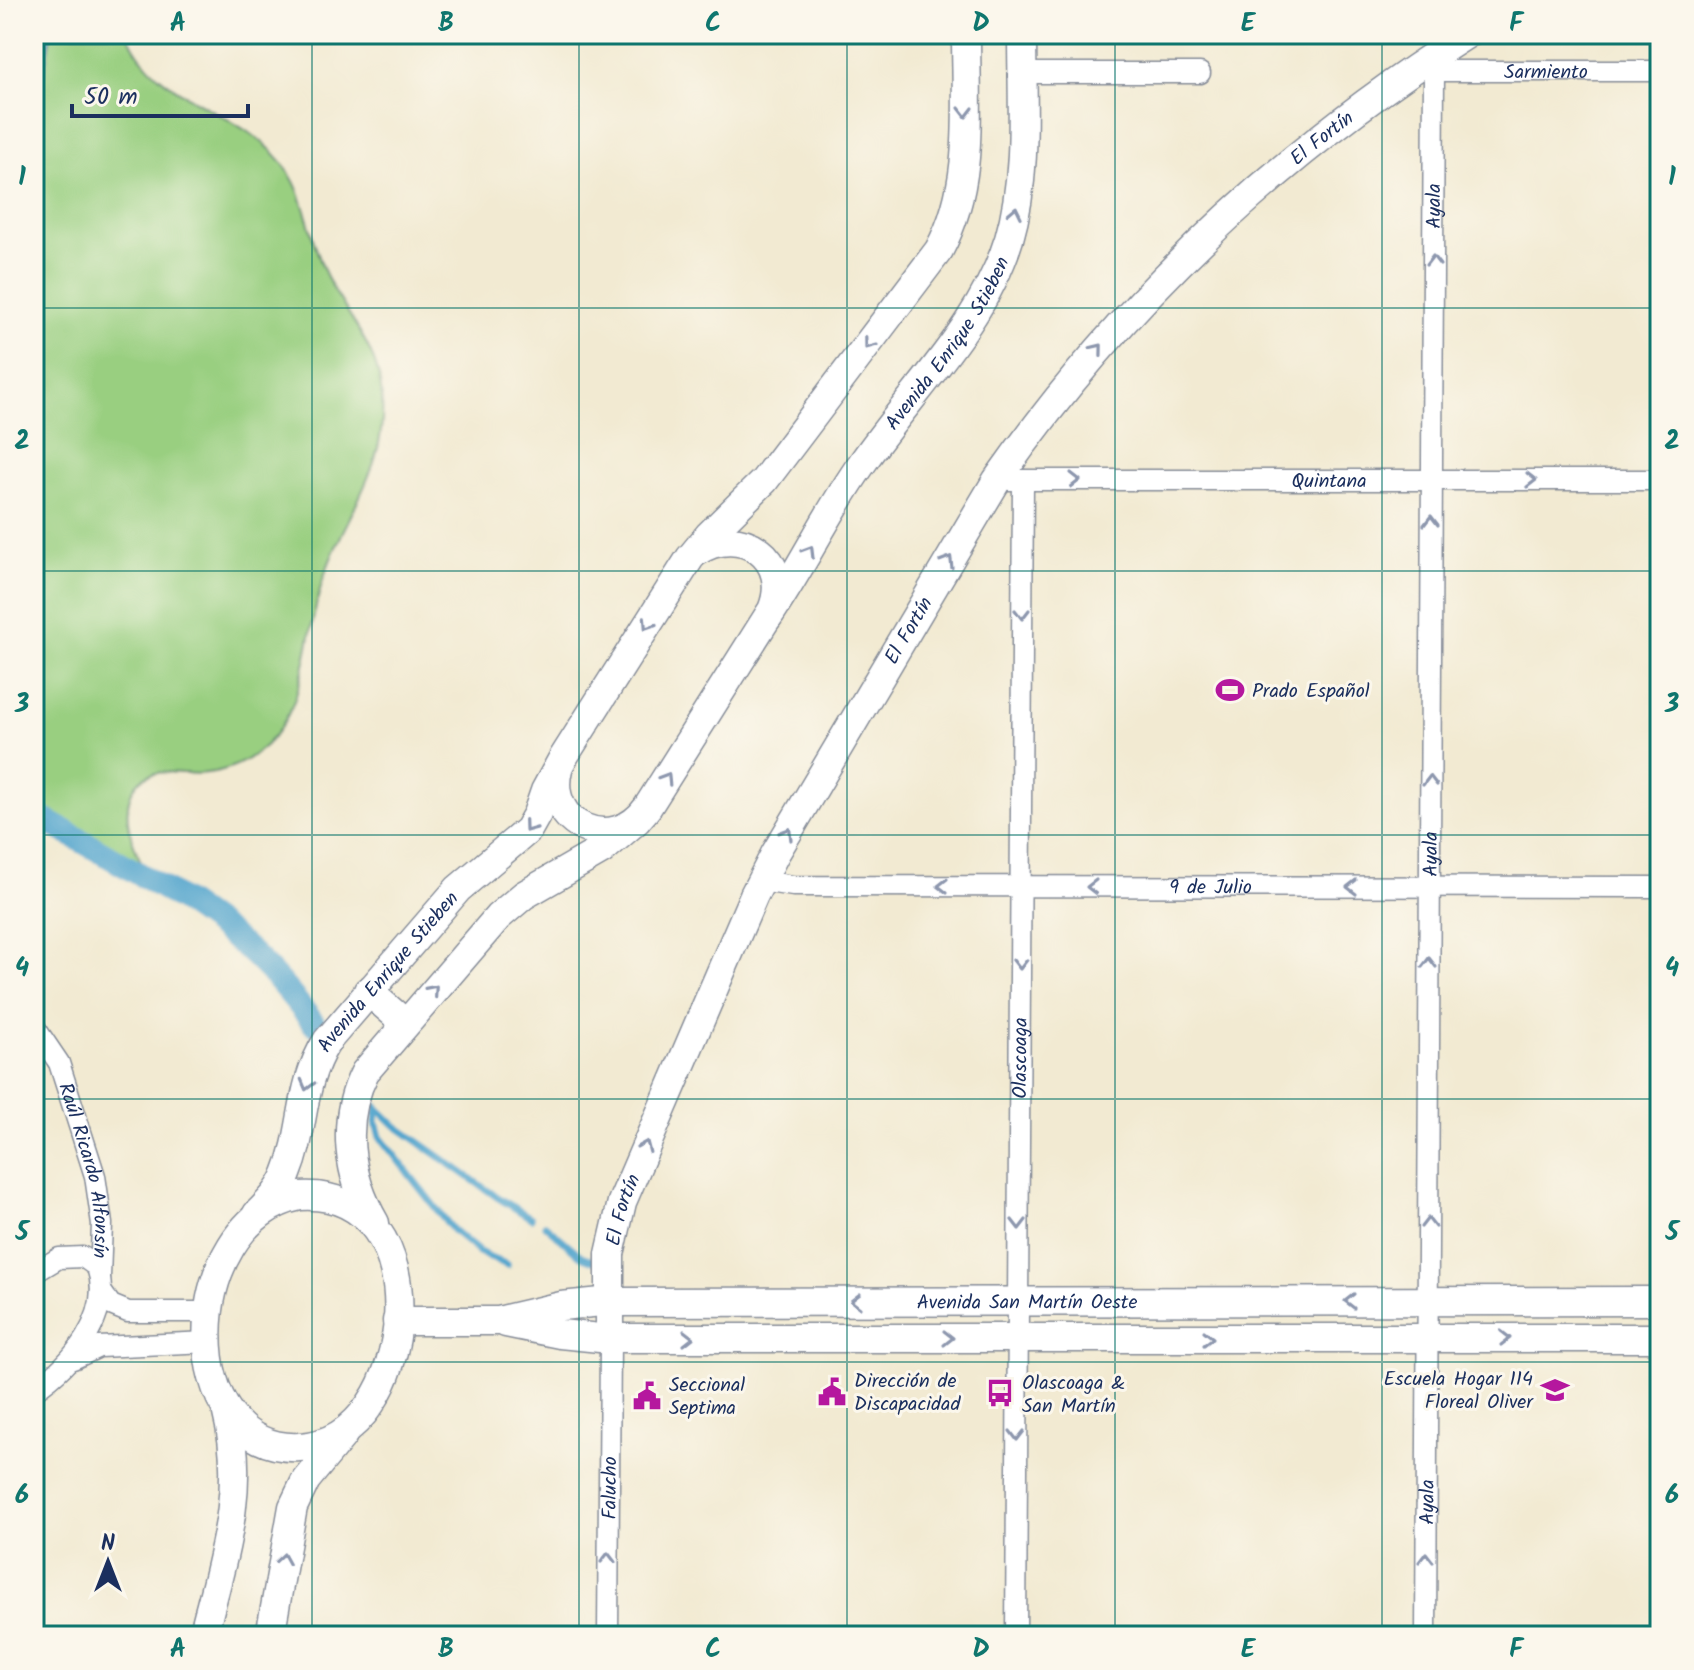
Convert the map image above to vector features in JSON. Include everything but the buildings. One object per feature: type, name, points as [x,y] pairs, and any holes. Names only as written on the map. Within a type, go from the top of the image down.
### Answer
[{"type":"main road","name":"Avenida Enrique Stieben","points":[[257,1214],[275,1196],[287,1174],[305,1088],[314,1063],[334,1031],[458,889],[528,830],[563,758],[690,558],[773,469],[929,265],[947,235],[959,202],[964,171],[966,34]]},
{"type":"main road","name":"Avenida Enrique Stieben","points":[[563,758],[556,779],[557,795],[573,821],[586,829],[609,832],[637,820],[768,617],[862,463],[971,318],[992,282],[1008,241],[1018,198],[1022,34]]},
{"type":"main road","name":"El Fortín","points":[[610,1338],[612,1240],[622,1202],[761,881],[1010,480],[1027,437],[1106,340],[1150,293],[1278,170],[1430,66],[1467,34]]},
{"type":"main road","name":"Avenida Enrique Stieben","points":[[690,558],[703,547],[719,541],[735,540],[758,550],[770,563],[776,578],[777,595],[768,617]]},
{"type":"main road","points":[[270,1636],[293,1507],[306,1480],[380,1386],[391,1357],[397,1321],[395,1273],[389,1252],[364,1203],[354,1174],[350,1143],[353,1101],[365,1072],[483,932],[506,910],[524,895],[602,850],[637,820]]},
{"type":"main road","points":[[368,991],[405,1023]]},
{"type":"main road","points":[[203,1636],[233,1500],[234,1454],[226,1408],[214,1380],[208,1342],[209,1312],[223,1259],[241,1231],[257,1214],[288,1199],[323,1196],[354,1207],[379,1231]]},
{"type":"main road","name":"Avenida San Martín Oeste","points":[[498,1321],[561,1306],[610,1302],[1660,1301]]},
{"type":"main road","name":"Avenida San Martín Oeste","points":[[397,1321],[498,1321],[569,1336],[610,1338],[1660,1338]]},
{"type":"main road","points":[[226,1408],[255,1439],[275,1446],[299,1447],[323,1443],[353,1424]]},
{"type":"street","name":"Sarmiento","points":[[1430,66],[1660,71]]},
{"type":"street","name":"Ayala","points":[[1426,1636],[1430,66]]},
{"type":"street","points":[[1022,73],[1200,73]]},
{"type":"street","name":"Quintana","points":[[1010,480],[1660,480]]},
{"type":"street","name":"Olascoaga","points":[[1010,480],[1021,886],[1016,1636]]},
{"type":"street","name":"9 de Julio","points":[[761,881],[793,886],[1660,887]]},
{"type":"street","name":"Raúl Ricardo Alfonsín","points":[[34,1026],[59,1063],[95,1176],[102,1224],[100,1284],[91,1326],[66,1363],[34,1390]]},
{"type":"street","name":"Raúl Ricardo Alfonsín","points":[[34,1273],[59,1258],[72,1256],[91,1261],[100,1284]]},
{"type":"street","points":[[100,1284],[111,1305],[128,1312],[209,1312]]},
{"type":"street","name":"Falucho","points":[[608,1636],[610,1338]]},
{"type":"street","points":[[66,1363],[99,1347],[208,1342]]},
{"type":"green space","points":[[51,34],[128,34],[138,53],[168,84],[245,130],[278,157],[298,190],[321,262],[373,359],[381,389],[382,416],[373,465],[324,577],[303,669],[289,713],[261,749],[236,765],[198,774],[157,773],[140,780],[129,799],[127,811],[134,846],[149,880],[34,814],[34,126]]},
{"type":"water","points":[[34,34],[51,34],[34,126]]},
{"type":"waterway","points":[[34,814],[145,877],[224,930],[266,967],[314,1024]]},
{"type":"waterway","points":[[368,1099],[396,1126],[531,1218]]},
{"type":"waterway","points":[[377,1109],[380,1137],[453,1230],[479,1252],[507,1265]]},
{"type":"waterway","points":[[545,1225],[581,1256],[604,1265]]},
{"type":"place","name":"Prado Español","points":[[1230,690]]},
{"type":"place","name":"Escuela Hogar 114 Floreal Oliver","points":[[1555,1390]]},
{"type":"place","name":"Dirección de Discapacidad","points":[[832,1392]]},
{"type":"place","name":"Olascoaga & San Martín","points":[[1000,1393]]},
{"type":"place","name":"Seccional Septima","points":[[647,1396]]}]
